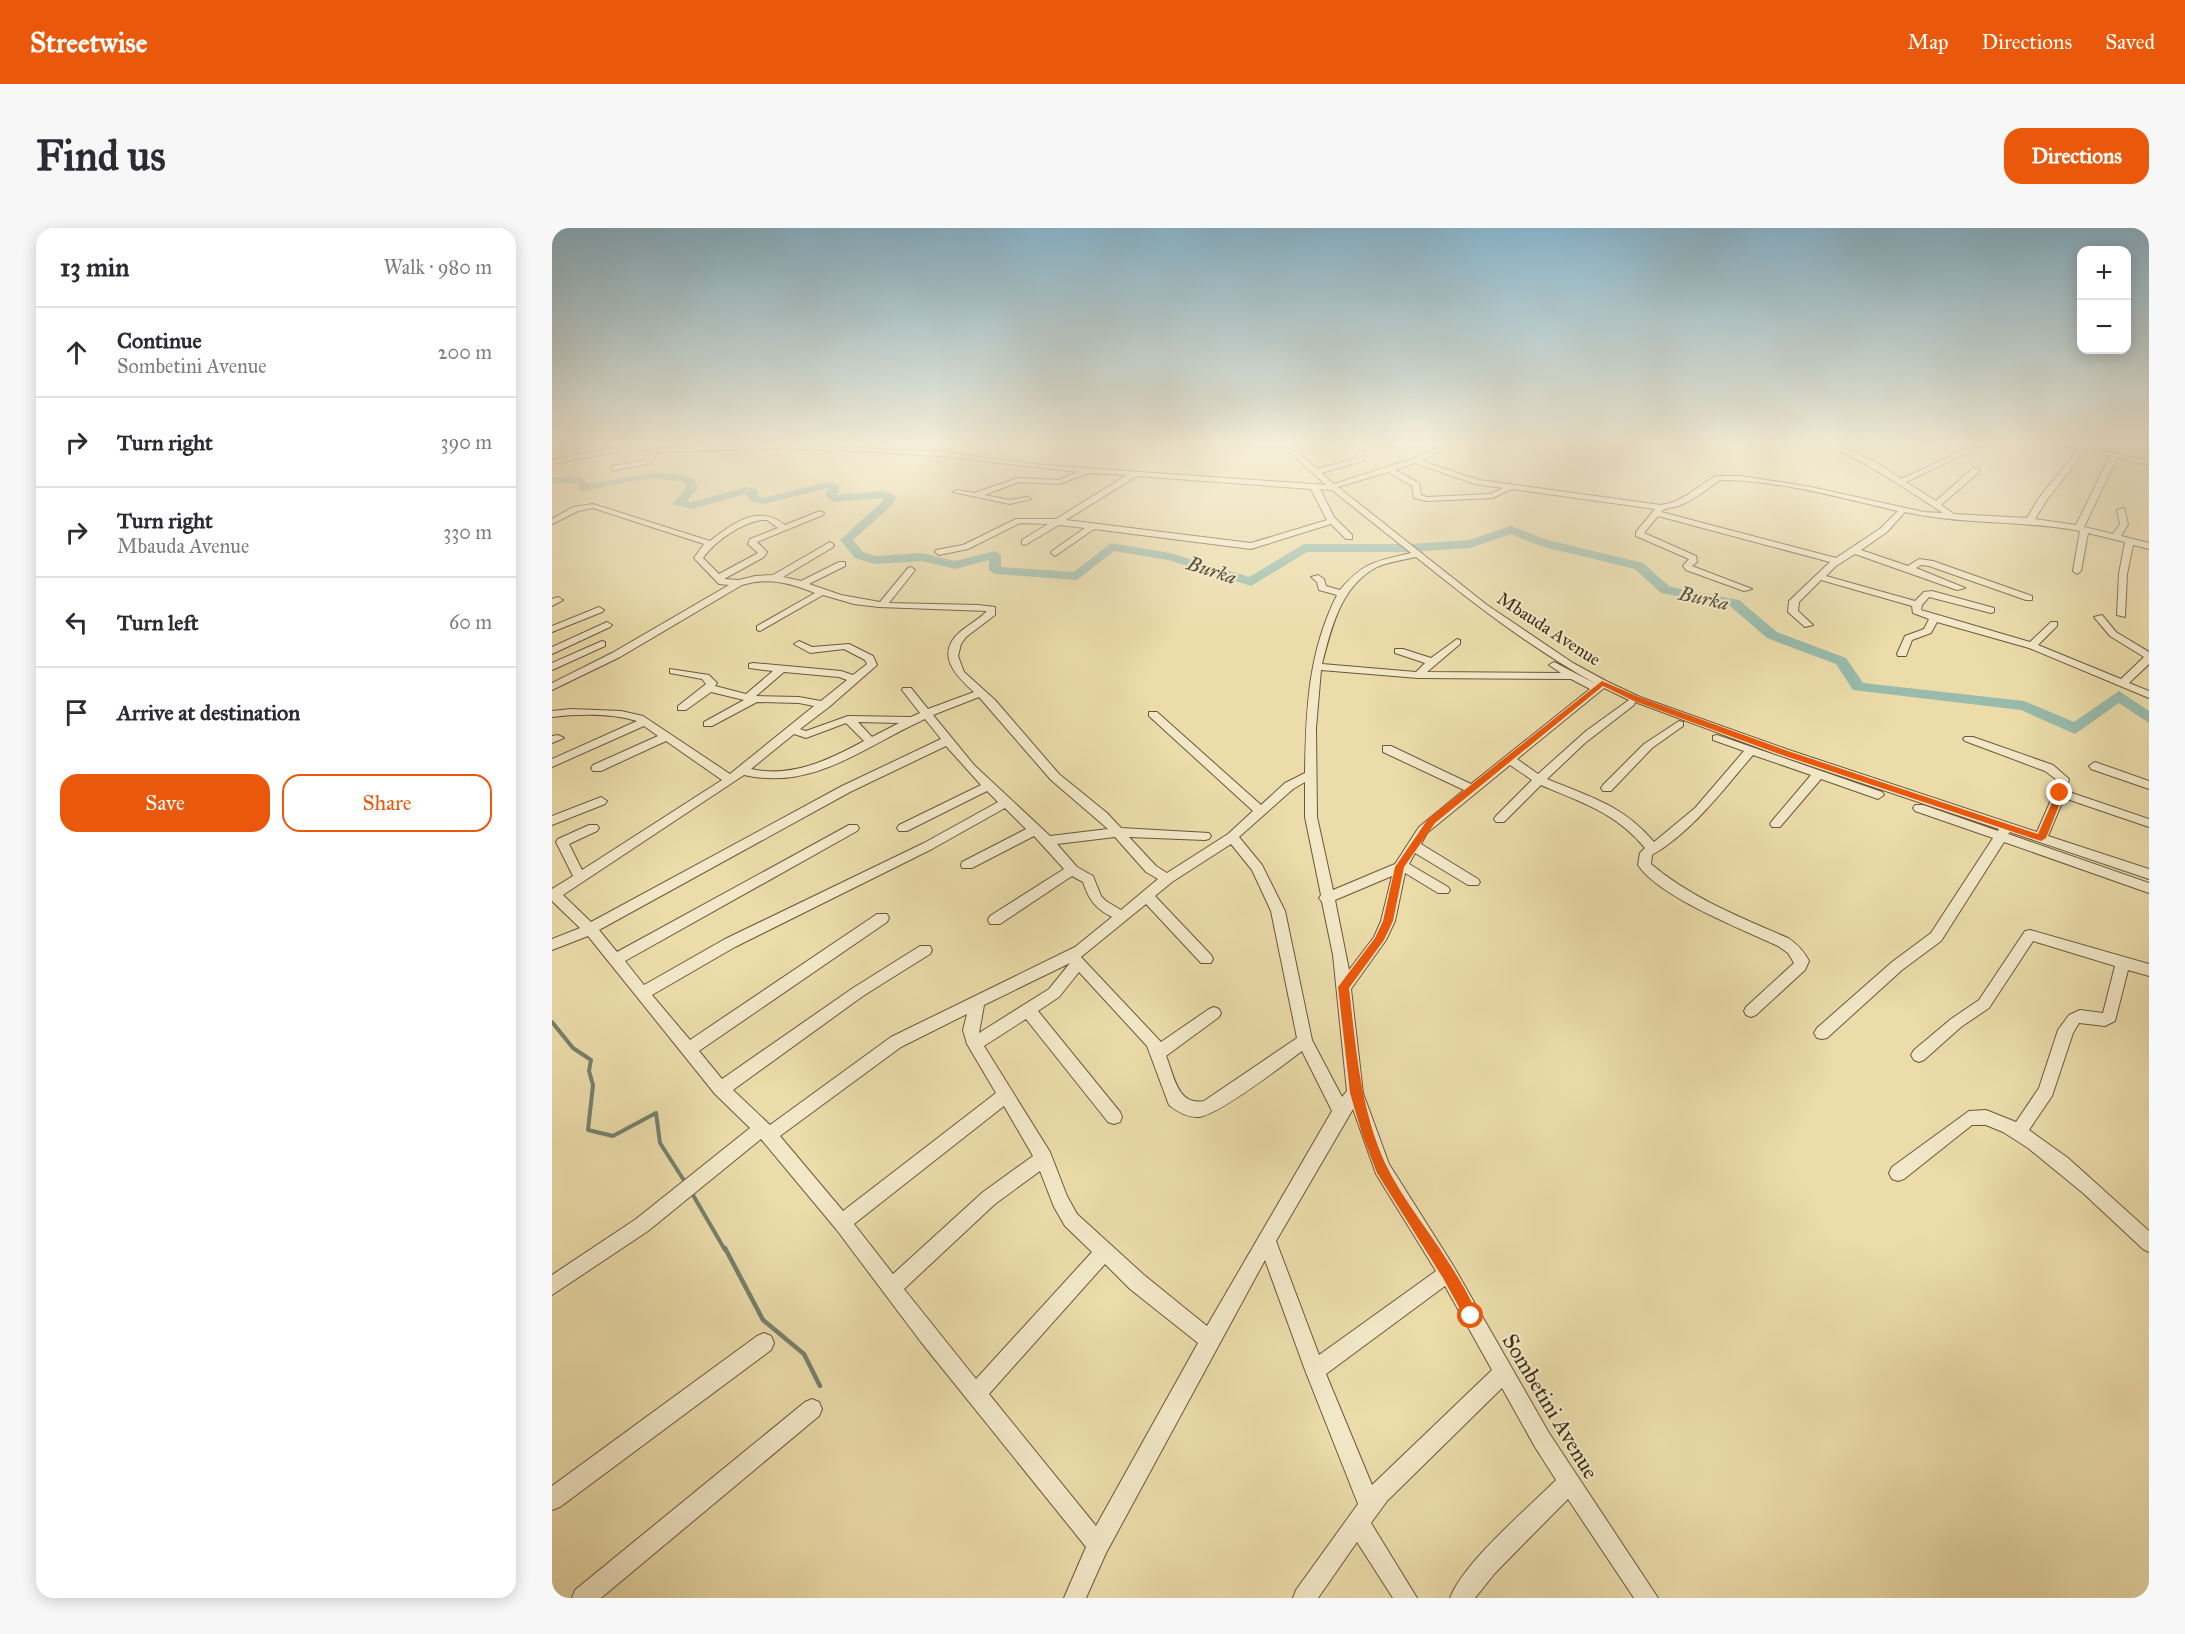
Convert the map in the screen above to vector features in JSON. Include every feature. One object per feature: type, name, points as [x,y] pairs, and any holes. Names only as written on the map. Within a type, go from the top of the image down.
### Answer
[{"type":"street","points":[[552,522],[576,509],[593,506],[709,543],[709,546]]},
{"type":"street","points":[[1025,542],[1084,506]]},
{"type":"street","points":[[1325,506],[1333,521],[1349,537]]},
{"type":"street","name":"Mbauda Avenue","points":[[1357,506],[1484,607],[1600,686],[2004,832],[2041,838],[2149,874]]},
{"type":"street","points":[[1634,506],[1659,510],[1837,561]]},
{"type":"street","points":[[1671,506],[1659,510],[1639,531],[1640,534],[1693,558],[1694,562],[1687,566],[1689,568],[1747,589]]},
{"type":"street","points":[[1885,506],[1903,510],[2082,528],[2149,546]]},
{"type":"street","points":[[1935,506],[1953,515]]},
{"type":"street","points":[[2030,521],[2039,506]]},
{"type":"street","points":[[2077,571],[2082,528],[2092,506]]},
{"type":"street","points":[[1808,625],[1796,616],[1792,605],[1837,561],[1884,530],[1903,510]]},
{"type":"street","points":[[2116,537],[2124,524],[2121,510]]},
{"type":"street","points":[[720,577],[761,555],[763,552],[752,544],[753,541],[820,513]]},
{"type":"street","points":[[784,528],[768,518],[759,518],[729,530],[698,558],[727,584],[758,577],[776,577],[821,593],[883,604],[992,609],[992,613],[962,635],[953,656],[958,673],[1018,731],[1055,777],[1117,831],[1138,857],[1167,879]]},
{"type":"street","points":[[1117,530],[1126,519]]},
{"type":"street","points":[[939,552],[965,547],[1019,521],[1058,522],[1254,546],[1333,521]]},
{"type":"street","points":[[1155,534],[1168,522]]},
{"type":"street","points":[[1055,553],[1091,527]]},
{"type":"street","points":[[2122,615],[2122,574],[2130,540]]},
{"type":"street","points":[[776,577],[830,545]]},
{"type":"street","points":[[1854,551],[1960,588]]},
{"type":"street","points":[[1424,558],[1426,570],[1570,676],[1600,686],[1630,703],[1679,724],[1750,751],[1818,775],[2004,832],[2149,888]]},
{"type":"street","name":"Sombetini Avenue","points":[[1424,558],[1373,565],[1354,579],[1342,594],[1324,633],[1316,667],[1310,775],[1311,817],[1326,898],[1340,955],[1356,1093],[1382,1168],[1448,1273],[1503,1373],[1570,1482],[1647,1598]]},
{"type":"street","points":[[1909,569],[1919,562],[1930,563],[2029,598]]},
{"type":"street","points":[[801,585],[842,564]]},
{"type":"street","points":[[883,604],[911,570]]},
{"type":"street","points":[[1316,577],[1321,581],[1322,588],[1342,594]]},
{"type":"street","points":[[1820,577],[1917,604]]},
{"type":"street","points":[[552,687],[616,655],[739,583]]},
{"type":"street","points":[[760,628],[821,593]]},
{"type":"street","points":[[1991,610],[1932,594],[1927,594],[1917,604],[1917,612],[2032,646],[2149,695]]},
{"type":"street","points":[[552,629],[599,610]]},
{"type":"street","points":[[2099,617],[2113,634],[2149,657],[2122,684]]},
{"type":"street","points":[[1902,654],[1908,638],[1928,631],[1934,618]]},
{"type":"street","points":[[2032,646],[2054,624]]},
{"type":"street","points":[[552,651],[607,625]]},
{"type":"street","points":[[1418,675],[1457,642]]},
{"type":"street","points":[[552,668],[603,644]]},
{"type":"street","points":[[799,644],[810,650],[846,646],[869,658],[872,664],[825,705],[730,780],[553,896],[590,929],[721,1089],[765,1132],[842,1223],[891,1288],[1098,1545]]},
{"type":"street","points":[[1399,651],[1432,662]]},
{"type":"street","points":[[753,666],[841,674],[855,680]]},
{"type":"street","points":[[1316,667],[1418,675],[1570,676]]},
{"type":"street","points":[[708,724],[751,699],[783,668]]},
{"type":"street","points":[[674,671],[709,679],[712,683],[709,688],[682,708]]},
{"type":"street","points":[[1344,987],[1379,940],[1388,921],[1400,866],[1432,821],[1600,686]]},
{"type":"street","points":[[709,688],[751,699],[799,700],[825,705]]},
{"type":"street","points":[[907,690],[987,786],[1047,841],[1072,870],[1088,879],[1095,898],[1101,905],[1122,916]]},
{"type":"street","points":[[742,771],[766,776],[798,773],[871,742],[914,720],[980,693]]},
{"type":"street","points":[[1500,819],[1596,727],[1630,703]]},
{"type":"street","points":[[552,714],[571,712],[621,714],[644,722],[730,780]]},
{"type":"street","points":[[1153,714],[1261,812]]},
{"type":"street","points":[[794,730],[806,735],[848,719],[914,720]]},
{"type":"street","points":[[848,719],[871,742]]},
{"type":"street","points":[[552,763],[644,722]]},
{"type":"street","points":[[1606,788],[1648,746],[1679,724]]},
{"type":"street","points":[[597,768],[666,736]]},
{"type":"street","points":[[1969,739],[2049,768],[2063,779],[2060,793],[2041,838]]},
{"type":"street","points":[[552,945],[590,929],[846,789],[950,740]]},
{"type":"street","points":[[1387,749],[1471,789]]},
{"type":"street","points":[[1750,751],[1699,811],[1663,843],[1651,847],[1646,853],[1644,865],[1654,875],[1708,909],[1783,942],[1800,956],[1802,961],[1800,966],[1751,1011]]},
{"type":"street","points":[[1510,760],[1541,781],[1613,810],[1637,830],[1651,847]]},
{"type":"street","points":[[2095,766],[2149,785]]},
{"type":"street","points":[[552,1286],[642,1225],[765,1132],[889,1047],[924,1027],[1075,960],[1122,916],[1167,879],[1232,837],[1289,786],[1310,775]]},
{"type":"street","points":[[1776,824],[1818,775]]},
{"type":"street","points":[[903,828],[987,786]]},
{"type":"street","points":[[2060,793],[2149,823]]},
{"type":"street","points":[[552,821],[601,801]]},
{"type":"street","points":[[643,993],[730,943],[928,846],[1005,804]]},
{"type":"street","points":[[580,878],[562,842],[593,828]]},
{"type":"street","points":[[615,960],[853,828]]},
{"type":"street","points":[[967,865],[1034,830]]},
{"type":"street","points":[[1047,841],[1117,831],[1205,836]]},
{"type":"street","points":[[1822,1033],[1897,966],[1936,937],[2004,832]]},
{"type":"street","points":[[1232,837],[1257,868],[1278,911],[1305,1041],[1341,1111]]},
{"type":"street","points":[[1414,846],[1473,882]]},
{"type":"street","points":[[1326,898],[1400,866]]},
{"type":"street","points":[[1400,866],[1443,890]]},
{"type":"street","points":[[995,920],[1072,870]]},
{"type":"street","points":[[1147,896],[1206,959]]},
{"type":"street","points":[[689,1049],[882,918]]},
{"type":"street","points":[[1919,1055],[1956,1023],[1984,1004],[2030,935],[2149,970]]},
{"type":"street","points":[[721,1089],[858,992],[925,950]]},
{"type":"street","points":[[1075,960],[1144,1031],[1159,1052],[1175,1100],[1182,1107],[1200,1110],[1209,1107],[1305,1041]]},
{"type":"street","points":[[975,1044],[1029,1011],[1062,986],[1075,960]]},
{"type":"street","points":[[2019,1132],[2046,1091],[2066,1030],[2074,1019],[2080,1016],[2105,1020],[2110,1017],[2122,962]]},
{"type":"street","points":[[977,1004],[971,1030],[975,1044],[1044,1158],[1065,1212],[1080,1231],[1210,1340]]},
{"type":"street","points":[[1029,1011],[1114,1117]]},
{"type":"street","points":[[1159,1052],[1214,1013]]},
{"type":"street","points":[[1075,1598],[1098,1545],[1210,1340],[1341,1111],[1356,1093]]},
{"type":"street","points":[[842,1223],[1006,1095]]},
{"type":"street","points":[[1898,1173],[1975,1115],[2019,1132],[2048,1152],[2149,1243]]},
{"type":"street","points":[[891,1288],[989,1198],[1044,1158]]},
{"type":"street","points":[[1267,1240],[1315,1370],[1364,1514],[1406,1598]]},
{"type":"street","points":[[976,1394],[1104,1252]]},
{"type":"street","points":[[1315,1370],[1448,1273]]},
{"type":"street","points":[[552,1499],[764,1343]]},
{"type":"street","points":[[1304,1598],[1379,1493],[1503,1373]]},
{"type":"street","points":[[583,1598],[812,1409]]},
{"type":"street","points":[[1461,1598],[1487,1565],[1570,1482]]},
{"type":"waterway","name":"Burka","points":[[885,506],[846,540],[859,555],[875,560],[922,557],[955,565],[995,555],[995,570],[1077,576],[1111,547],[1170,557],[1251,582],[1304,548],[1411,548],[1470,544],[1511,530],[1544,543],[1639,566],[1666,590],[1734,603],[1772,635],[1841,661],[1858,687],[2024,706],[2075,729],[2119,696],[2149,718]]},
{"type":"waterway","points":[[552,1022],[573,1048],[591,1060],[589,1071],[593,1085],[588,1130],[613,1136],[656,1113],[660,1143],[685,1182]]},
{"type":"waterway","points":[[693,1195],[725,1250]]},
{"type":"waterway","points":[[725,1248],[763,1320],[804,1354],[820,1386]]},
{"type":"route","points":[[1471,1316],[1448,1273],[1382,1168],[1369,1137],[1356,1093],[1344,987],[1379,940],[1388,921],[1400,867],[1423,830],[1432,821],[1602,683],[1636,699],[1702,724],[2041,838],[2060,793]]}]
